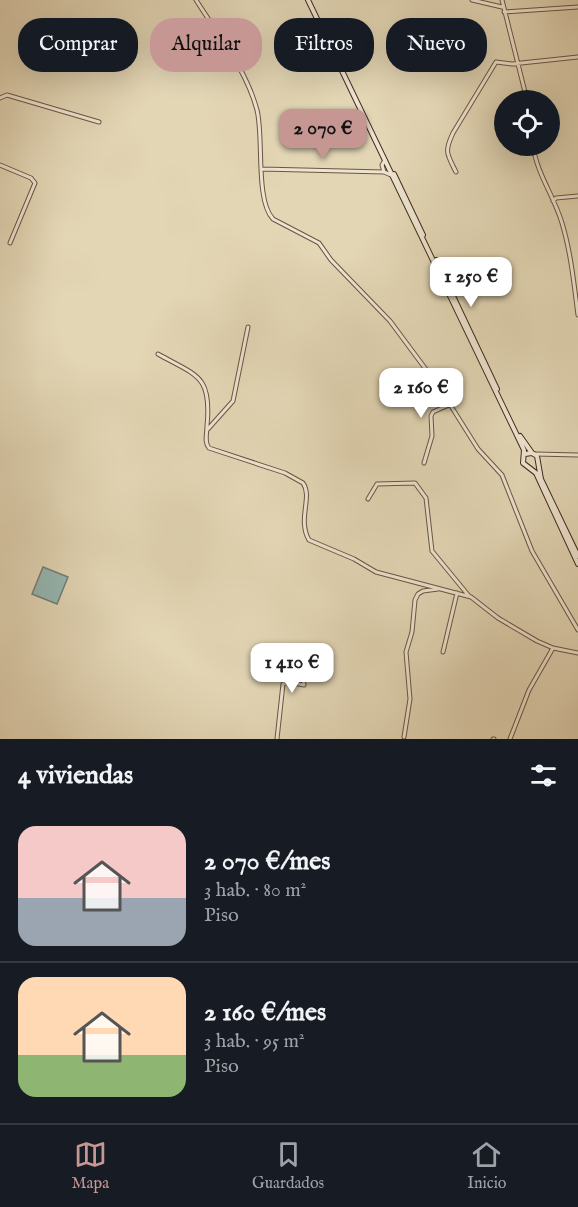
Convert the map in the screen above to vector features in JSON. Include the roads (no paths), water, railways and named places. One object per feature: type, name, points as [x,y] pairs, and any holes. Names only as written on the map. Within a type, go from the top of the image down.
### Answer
[{"type":"main road","points":[[309,0],[525,454],[523,463],[536,473],[578,564]]},
{"type":"main road","points":[[309,0],[521,438],[536,457],[541,479],[578,556]]},
{"type":"main road","points":[[525,454],[536,457]]},
{"type":"main road","points":[[531,467],[536,457]]},
{"type":"street","points":[[196,0],[228,46],[252,96],[257,111],[266,207],[269,214],[273,219],[319,243],[331,260],[390,321],[451,404],[478,449],[502,475],[532,551],[578,630]]},
{"type":"street","points":[[472,0],[503,7]]},
{"type":"street","points":[[502,0],[525,90]]},
{"type":"street","points":[[504,12],[578,7]]},
{"type":"street","points":[[456,172],[446,152],[453,133],[496,62],[518,63],[578,57]]},
{"type":"street","points":[[0,98],[7,95],[99,122]]},
{"type":"street","points":[[535,156],[538,171],[562,222],[573,275],[578,315]]},
{"type":"street","points":[[384,172],[382,165],[385,160]]},
{"type":"street","points":[[0,165],[31,178],[35,183],[10,243]]},
{"type":"street","points":[[262,170],[384,172],[392,175]]},
{"type":"street","points":[[553,201],[556,198],[578,196]]},
{"type":"street","points":[[207,430],[233,401],[248,327]]},
{"type":"street","points":[[158,354],[188,369],[207,390],[209,401],[206,442],[209,448],[285,473],[303,483],[307,492],[303,525],[309,540],[376,572],[471,597]]},
{"type":"street","points":[[424,463],[432,436],[431,416],[433,412],[451,404]]},
{"type":"street","points":[[536,457],[578,455]]},
{"type":"street","points":[[368,499],[377,484],[415,483],[428,504],[432,551],[459,586],[521,633],[553,648],[578,652]]},
{"type":"street","points":[[404,737],[410,699],[406,652],[412,632],[415,600],[423,591],[440,589]]},
{"type":"street","points":[[443,652],[457,593]]},
{"type":"street","points":[[510,739],[529,690],[553,648]]},
{"type":"street","points":[[277,739],[283,684],[288,682],[304,686],[302,672]]},
{"type":"water","points":[[43,567],[68,577],[57,604],[32,594]]}]
